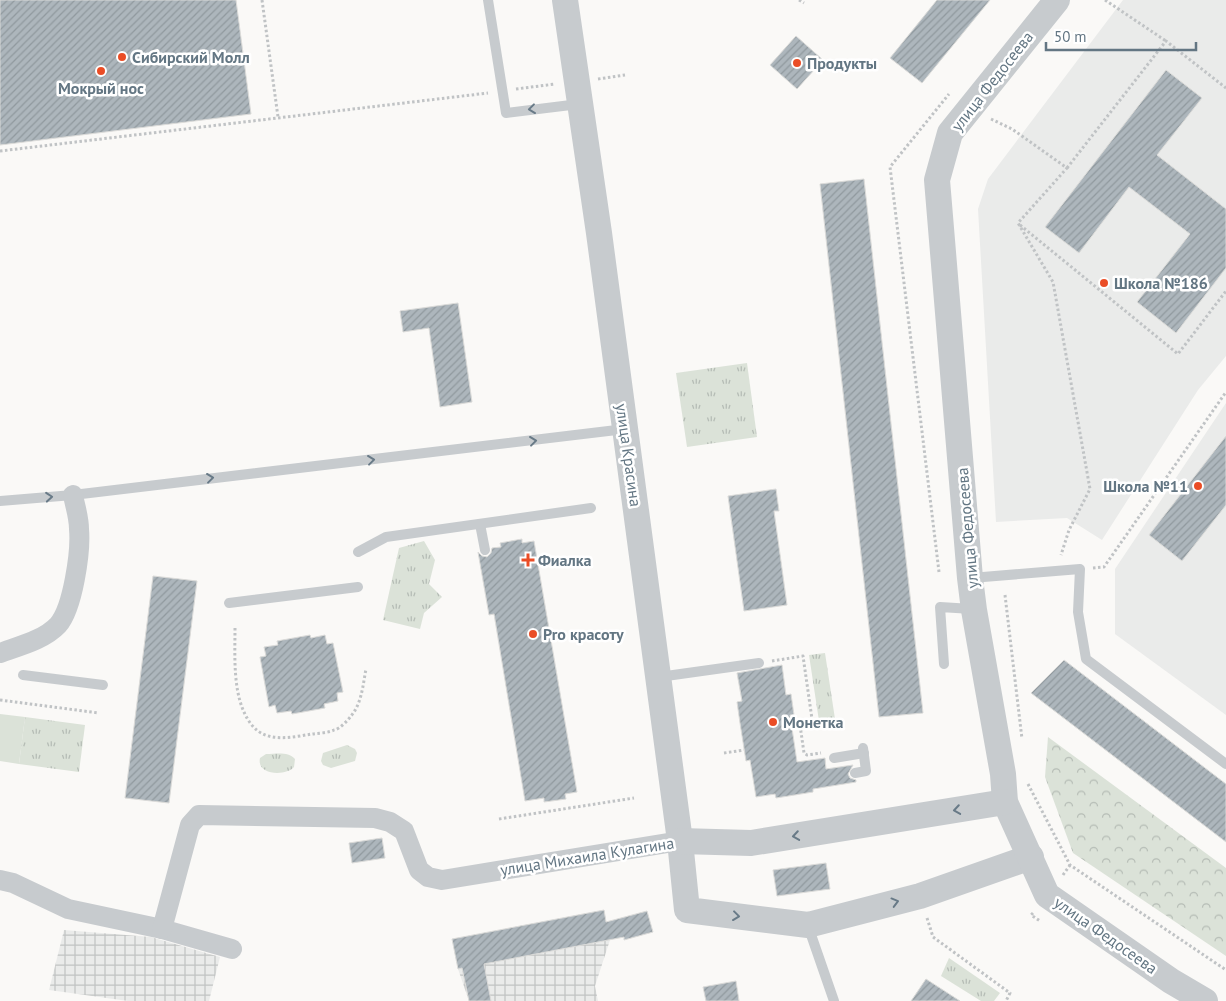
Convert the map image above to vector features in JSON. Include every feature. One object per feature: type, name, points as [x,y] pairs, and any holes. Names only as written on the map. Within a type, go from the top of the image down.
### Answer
[{"type":"street","name":"улица Красина","points":[[565,0],[625,429],[680,840],[687,910],[808,925]]},
{"type":"street","name":"улица Федосеева","points":[[1057,0],[950,133],[937,180],[974,610],[1003,774],[1005,802],[1047,895],[1171,981],[1205,1001]]},
{"type":"street","points":[[0,653],[48,634],[59,624],[66,610],[73,590],[78,558],[79,528],[72,495]]},
{"type":"street","name":"улица Михаила Кулагина","points":[[162,930],[190,825],[199,814],[375,818],[390,822],[404,831],[419,870],[428,877],[442,880],[680,840],[751,843],[1005,802]]},
{"type":"street","points":[[808,925],[920,896],[1030,857]]},
{"type":"street","points":[[0,880],[13,883],[68,908],[232,949]]},
{"type":"lane","points":[[488,0],[506,113],[578,93]]},
{"type":"lane","points":[[0,501],[72,495],[625,429]]},
{"type":"lane","points":[[358,552],[386,537],[590,508]]},
{"type":"lane","points":[[480,524],[484,550]]},
{"type":"lane","points":[[970,578],[1080,569],[1078,612],[1086,659],[1226,764]]},
{"type":"lane","points":[[229,603],[358,587]]},
{"type":"lane","points":[[944,664],[940,607],[974,610]]},
{"type":"lane","points":[[658,678],[759,663]]},
{"type":"lane","points":[[23,675],[103,685]]},
{"type":"lane","points":[[834,758],[864,750],[866,770],[855,773]]},
{"type":"lane","points":[[808,925],[834,1001]]},
{"type":"path","points":[[262,0],[278,117]]},
{"type":"path","points":[[799,0],[804,3]]},
{"type":"path","points":[[1105,0],[1166,42],[1226,88]]},
{"type":"path","points":[[1018,223],[1067,168],[1166,42]]},
{"type":"path","points":[[0,152],[503,91],[578,93],[625,76]]},
{"type":"path","points":[[969,108],[1012,129],[1067,168]]},
{"type":"path","points":[[1018,223],[1178,354],[1226,291]]},
{"type":"path","points":[[1018,223],[1053,282],[1090,489],[1069,530],[1057,570]]},
{"type":"path","points":[[1080,569],[1104,567],[1226,392]]},
{"type":"path","points":[[1005,595],[1023,744]]},
{"type":"path","points":[[235,628],[239,696],[245,715],[252,726],[267,736],[283,738],[336,730],[352,715],[360,698],[366,669]]},
{"type":"path","points":[[759,663],[803,656],[812,719],[810,723],[800,725],[804,752],[807,755],[827,752],[834,758]]},
{"type":"path","points":[[0,700],[99,713]]},
{"type":"path","points":[[724,752],[744,750]]},
{"type":"path","points":[[1028,784],[1070,865],[1226,970]]},
{"type":"path","points":[[498,819],[634,798]]},
{"type":"path","points":[[932,937],[1010,994],[1006,1001]]},
{"type":"shaded area","name":"Школа №186","points":[[1123,0],[1226,0],[1226,356],[1198,390],[1102,540],[1067,518],[996,522],[978,209],[988,179]]},
{"type":"shaded area","name":"Школа №11","points":[[1226,403],[1226,715],[1115,634],[1115,569]]},
{"type":"shaded area","points":[[604,910],[610,940],[595,986],[598,1001],[469,1001],[458,969],[452,939]]},
{"type":"shaded area","points":[[64,930],[151,937],[220,957],[209,1001],[128,1001],[49,990]]},
{"type":"green space","points":[[747,363],[757,437],[687,447],[676,373]]},
{"type":"green space","points":[[424,541],[435,560],[429,584],[442,597],[424,613],[420,629],[383,620],[399,548]]},
{"type":"green space","points":[[825,653],[835,719],[819,721],[809,655]]},
{"type":"green space","points":[[0,714],[25,717],[19,764],[0,761]]},
{"type":"green space","points":[[25,717],[85,725],[79,772],[19,764]]},
{"type":"green space","points":[[1048,737],[1226,868],[1226,956],[1073,853],[1045,777]]},
{"type":"green space","points":[[347,745],[355,749],[357,753],[355,761],[331,768],[323,765],[321,761],[323,753]]},
{"type":"green space","points":[[266,754],[292,756],[295,759],[294,767],[279,773],[267,771],[260,764],[260,758]]},
{"type":"green space","points":[[949,958],[1000,993],[994,1001],[981,1001],[941,976]]},
{"type":"building","name":"Сибирский Молл","points":[[0,0],[236,0],[251,114],[0,145]]},
{"type":"building","points":[[937,0],[990,0],[922,83],[890,58]]},
{"type":"building","name":"Продукты","points":[[796,36],[823,60],[797,89],[770,65]]},
{"type":"building","points":[[1166,70],[1202,98],[1157,155],[1226,209],[1226,268],[1176,333],[1137,302],[1190,234],[1129,187],[1079,253],[1045,227]]},
{"type":"building","points":[[864,179],[923,713],[879,717],[820,184]]},
{"type":"building","points":[[458,303],[472,402],[440,407],[429,328],[403,332],[400,311]]},
{"type":"building","points":[[1226,436],[1226,505],[1182,561],[1149,535]]},
{"type":"building","points":[[776,489],[779,511],[774,511],[787,605],[744,611],[728,496]]},
{"type":"building","points":[[522,539],[522,543],[534,541],[577,792],[565,794],[566,799],[544,802],[544,798],[525,801],[494,614],[489,615],[478,552],[482,556],[487,557],[491,553],[492,548],[501,547],[500,543]]},
{"type":"building","points":[[153,576],[197,581],[169,803],[125,798]]},
{"type":"building","points":[[310,635],[311,638],[325,635],[327,644],[333,643],[343,692],[337,693],[338,701],[324,704],[325,708],[292,714],[291,711],[277,713],[275,705],[269,707],[260,657],[266,656],[264,647],[278,645],[277,641]]},
{"type":"building","points":[[1064,660],[1226,784],[1226,842],[1031,693]]},
{"type":"building","points":[[782,665],[786,695],[791,694],[794,715],[790,715],[797,762],[825,758],[826,769],[853,765],[848,774],[856,782],[813,789],[813,792],[776,798],[775,794],[756,797],[750,760],[746,761],[740,723],[737,702],[742,701],[737,673]]},
{"type":"building","points":[[382,838],[385,858],[352,863],[349,843]]},
{"type":"building","points":[[826,863],[830,889],[777,896],[773,870]]},
{"type":"building","points":[[604,910],[606,922],[647,911],[653,932],[624,940],[624,937],[484,964],[491,1001],[469,1001],[462,968],[458,969],[452,939]]},
{"type":"building","points":[[926,979],[960,1001],[911,1001]]},
{"type":"building","points":[[736,981],[739,1001],[706,1001],[703,987]]},
{"type":"place","name":"Сибирский Молл","points":[[122,57]]},
{"type":"place","name":"Продукты","points":[[797,63]]},
{"type":"place","name":"Мокрый нос","points":[[101,71]]},
{"type":"place","name":"Школа №186","points":[[1104,283]]},
{"type":"place","name":"Школа №11","points":[[1198,486]]},
{"type":"place","name":"Фиалка","points":[[528,560]]},
{"type":"place","name":"Pro красоту","points":[[533,634]]},
{"type":"place","name":"Монетка","points":[[773,722]]}]
